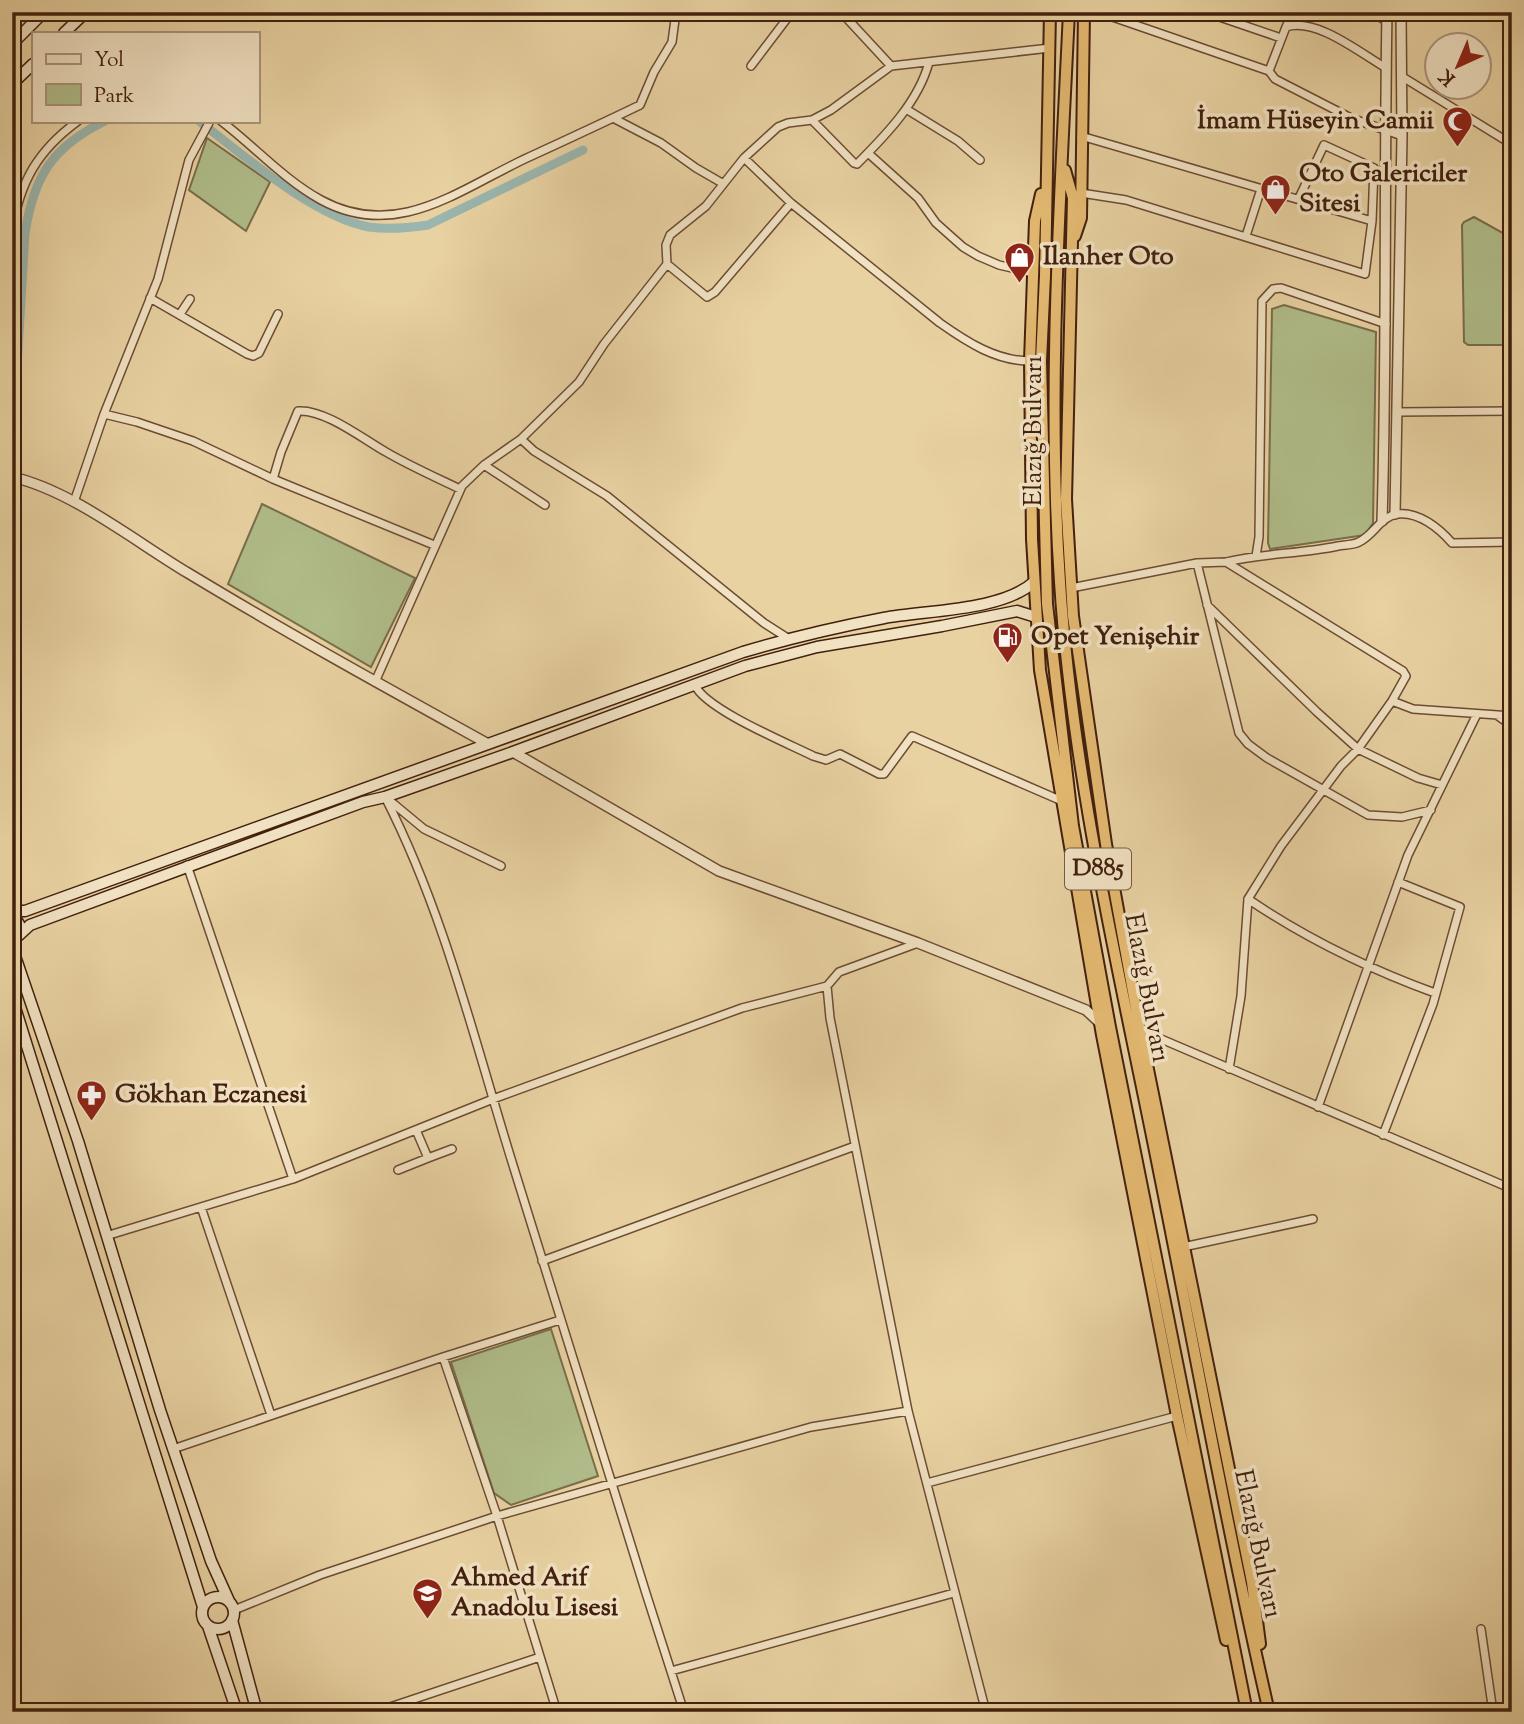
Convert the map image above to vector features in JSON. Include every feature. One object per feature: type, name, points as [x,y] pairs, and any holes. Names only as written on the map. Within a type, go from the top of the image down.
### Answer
[{"type":"highway","name":"Elazığ Bulvarı","points":[[1050,12],[1041,360],[1045,576],[1073,826],[1110,1027],[1247,1711]]},
{"type":"highway","name":"Elazığ Bulvarı","points":[[1069,12],[1062,158],[1055,478],[1060,584],[1072,716],[1093,843],[1240,1582],[1269,1712]]},
{"type":"highway","points":[[1071,245],[1081,218],[1084,12]]},
{"type":"highway","points":[[1062,158],[1073,198],[1066,499],[1071,588],[1086,715],[1140,1030],[1256,1605],[1266,1699]]},
{"type":"highway","points":[[1046,164],[1035,221],[1030,361],[1034,582],[1040,670],[1100,1022],[1177,1416],[1220,1619],[1247,1711]]},
{"type":"main road","points":[[12,44],[44,12]]},
{"type":"main road","points":[[65,32],[86,12]]},
{"type":"main road","points":[[12,84],[32,65]]},
{"type":"main road","points":[[257,1712],[232,1610],[211,1561],[173,1449],[78,1141],[15,956],[19,924],[12,913],[25,911],[414,768],[743,652],[887,617],[998,601],[1023,591],[1034,582]]},
{"type":"main road","points":[[15,940],[30,925],[187,865],[513,752],[745,666],[817,647],[1017,611],[1036,617]]},
{"type":"main road","points":[[12,998],[203,1607],[202,1617],[208,1626],[237,1712]]},
{"type":"main road","points":[[203,1607],[214,1597],[232,1610]]},
{"type":"main road","points":[[208,1626],[224,1628],[232,1610]]},
{"type":"street","points":[[221,122],[290,179],[320,200],[355,213],[397,214],[440,203],[527,158],[640,105],[654,72],[672,42],[676,12]]},
{"type":"street","points":[[751,66],[792,12]]},
{"type":"street","points":[[841,12],[891,66]]},
{"type":"street","points":[[1097,12],[1269,71],[1275,79],[1351,118],[1402,136]]},
{"type":"street","points":[[1205,12],[1281,38]]},
{"type":"street","points":[[1269,71],[1293,12]]},
{"type":"street","points":[[1370,12],[1387,16],[1382,521]]},
{"type":"street","points":[[1395,514],[1402,136],[1401,12]]},
{"type":"street","points":[[1286,27],[1296,24],[1324,32],[1386,68]]},
{"type":"street","points":[[375,682],[460,489],[484,465],[521,439],[579,382],[604,344],[667,264],[666,245],[670,235],[706,206],[744,158],[778,127],[812,120],[831,110],[891,66],[1050,48]]},
{"type":"street","points":[[812,120],[857,164],[906,108],[925,78],[929,62]]},
{"type":"street","points":[[1401,76],[1512,147]]},
{"type":"street","points":[[906,108],[958,141],[980,160]]},
{"type":"street","points":[[613,118],[661,143],[722,183]]},
{"type":"street","points":[[12,231],[22,188],[29,173],[53,143],[77,122]]},
{"type":"street","points":[[74,502],[104,414],[150,298],[176,215],[189,160],[209,122]]},
{"type":"street","points":[[1504,140],[1512,129]]},
{"type":"street","points":[[1081,136],[1372,221]]},
{"type":"street","points":[[1081,193],[1126,200],[1365,274],[1372,221],[1374,168],[1324,145],[1298,198]]},
{"type":"street","points":[[868,153],[918,198],[936,223],[963,247],[999,265],[1033,273]]},
{"type":"street","points":[[744,158],[791,203],[940,323],[993,354],[1030,361]]},
{"type":"street","points":[[1246,236],[1261,189]]},
{"type":"street","points":[[667,264],[707,297],[715,292],[791,203]]},
{"type":"street","points":[[1256,556],[1259,537],[1262,301],[1273,289],[1281,288],[1386,324]]},
{"type":"street","points":[[150,298],[253,356],[259,353],[278,314]]},
{"type":"street","points":[[180,314],[190,299]]},
{"type":"street","points":[[273,479],[298,411],[305,410],[334,421],[388,453],[460,489]]},
{"type":"street","points":[[1397,412],[1512,411]]},
{"type":"street","points":[[104,414],[193,441],[273,479],[434,545]]},
{"type":"street","points":[[521,439],[534,451],[607,496],[764,623],[789,639]]},
{"type":"street","points":[[484,465],[545,505]]},
{"type":"street","points":[[16,478],[74,502],[188,573],[488,744]]},
{"type":"street","points":[[1071,588],[1196,563],[1322,550],[1358,542],[1372,533],[1382,521],[1395,514],[1410,514],[1428,522],[1443,532],[1452,543],[1512,542]]},
{"type":"street","points":[[1226,562],[1403,671],[1406,678],[1358,748],[1341,766],[1281,846],[1248,899],[1241,996],[1229,1069]]},
{"type":"street","points":[[1196,563],[1239,733],[1248,744],[1267,758],[1368,816],[1402,817],[1431,810]]},
{"type":"street","points":[[1206,604],[1282,679],[1358,748],[1418,779],[1442,785]]},
{"type":"street","points":[[695,685],[704,697],[723,711],[813,756],[826,760],[840,754],[884,774],[912,736],[1062,801]]},
{"type":"street","points":[[1392,702],[1413,709],[1512,716]]},
{"type":"street","points":[[1318,1107],[1408,855],[1477,714]]},
{"type":"street","points":[[1498,716],[1512,726]]},
{"type":"street","points":[[513,752],[719,871],[918,943],[1086,1010],[1100,1022]]},
{"type":"street","points":[[386,797],[424,829],[501,866]]},
{"type":"street","points":[[386,797],[405,834],[456,973],[610,1484],[684,1712]]},
{"type":"street","points":[[187,865],[293,1179]]},
{"type":"street","points":[[1383,1135],[1433,1004],[1460,907],[1398,882]]},
{"type":"street","points":[[1248,899],[1296,930],[1368,967],[1435,993]]},
{"type":"street","points":[[106,1236],[293,1179],[493,1099],[743,1008],[827,986],[839,972],[918,943]]},
{"type":"street","points":[[827,986],[830,1018],[908,1411],[986,1712]]},
{"type":"street","points":[[1086,1010],[1096,1000]]},
{"type":"street","points":[[1140,1030],[1512,1189]]},
{"type":"street","points":[[416,1129],[428,1158]]},
{"type":"street","points":[[542,1261],[855,1146]]},
{"type":"street","points":[[398,1170],[452,1149]]},
{"type":"street","points":[[201,1207],[271,1415]]},
{"type":"street","points":[[1183,1247],[1313,1219]]},
{"type":"street","points":[[173,1449],[560,1320]]},
{"type":"street","points":[[443,1357],[497,1516],[557,1712]]},
{"type":"street","points":[[232,1610],[320,1575],[497,1516],[811,1427],[908,1411]]},
{"type":"street","points":[[927,1482],[1177,1416]]},
{"type":"street","points":[[671,1671],[954,1593]]},
{"type":"street","points":[[1482,1629],[1493,1712]]},
{"type":"street","points":[[375,1712],[540,1657]]},
{"type":"green space","points":[[207,138],[270,182],[246,231],[189,190]]},
{"type":"green space","points":[[1474,217],[1512,238],[1512,345],[1468,345],[1464,342],[1462,225]]},
{"type":"green space","points":[[1284,305],[1376,332],[1373,523],[1365,535],[1270,549],[1272,309]]},
{"type":"green space","points":[[262,504],[415,578],[371,667],[228,584]]},
{"type":"green space","points":[[551,1329],[598,1476],[511,1505],[494,1493],[451,1362]]},
{"type":"waterway","points":[[12,450],[25,233],[34,195],[48,165],[59,153],[71,141],[103,122]]},
{"type":"waterway","points":[[200,122],[303,198],[348,221],[376,228],[428,225],[583,150]]},
{"type":"waterway","points":[[12,711],[12,735]]},
{"type":"place","name":"İmam Hüseyin Camii","points":[[1457,148]]},
{"type":"place","name":"Oto Galericiler Sitesi","points":[[1276,216]]},
{"type":"place","name":"Ilanher Oto","points":[[1020,284]]},
{"type":"place","name":"Opet Yenişehir","points":[[1008,664]]},
{"type":"place","name":"Gökhan Eczanesi","points":[[92,1122]]},
{"type":"place","name":"Ahmed Arif Anadolu Lisesi","points":[[428,1620]]}]
